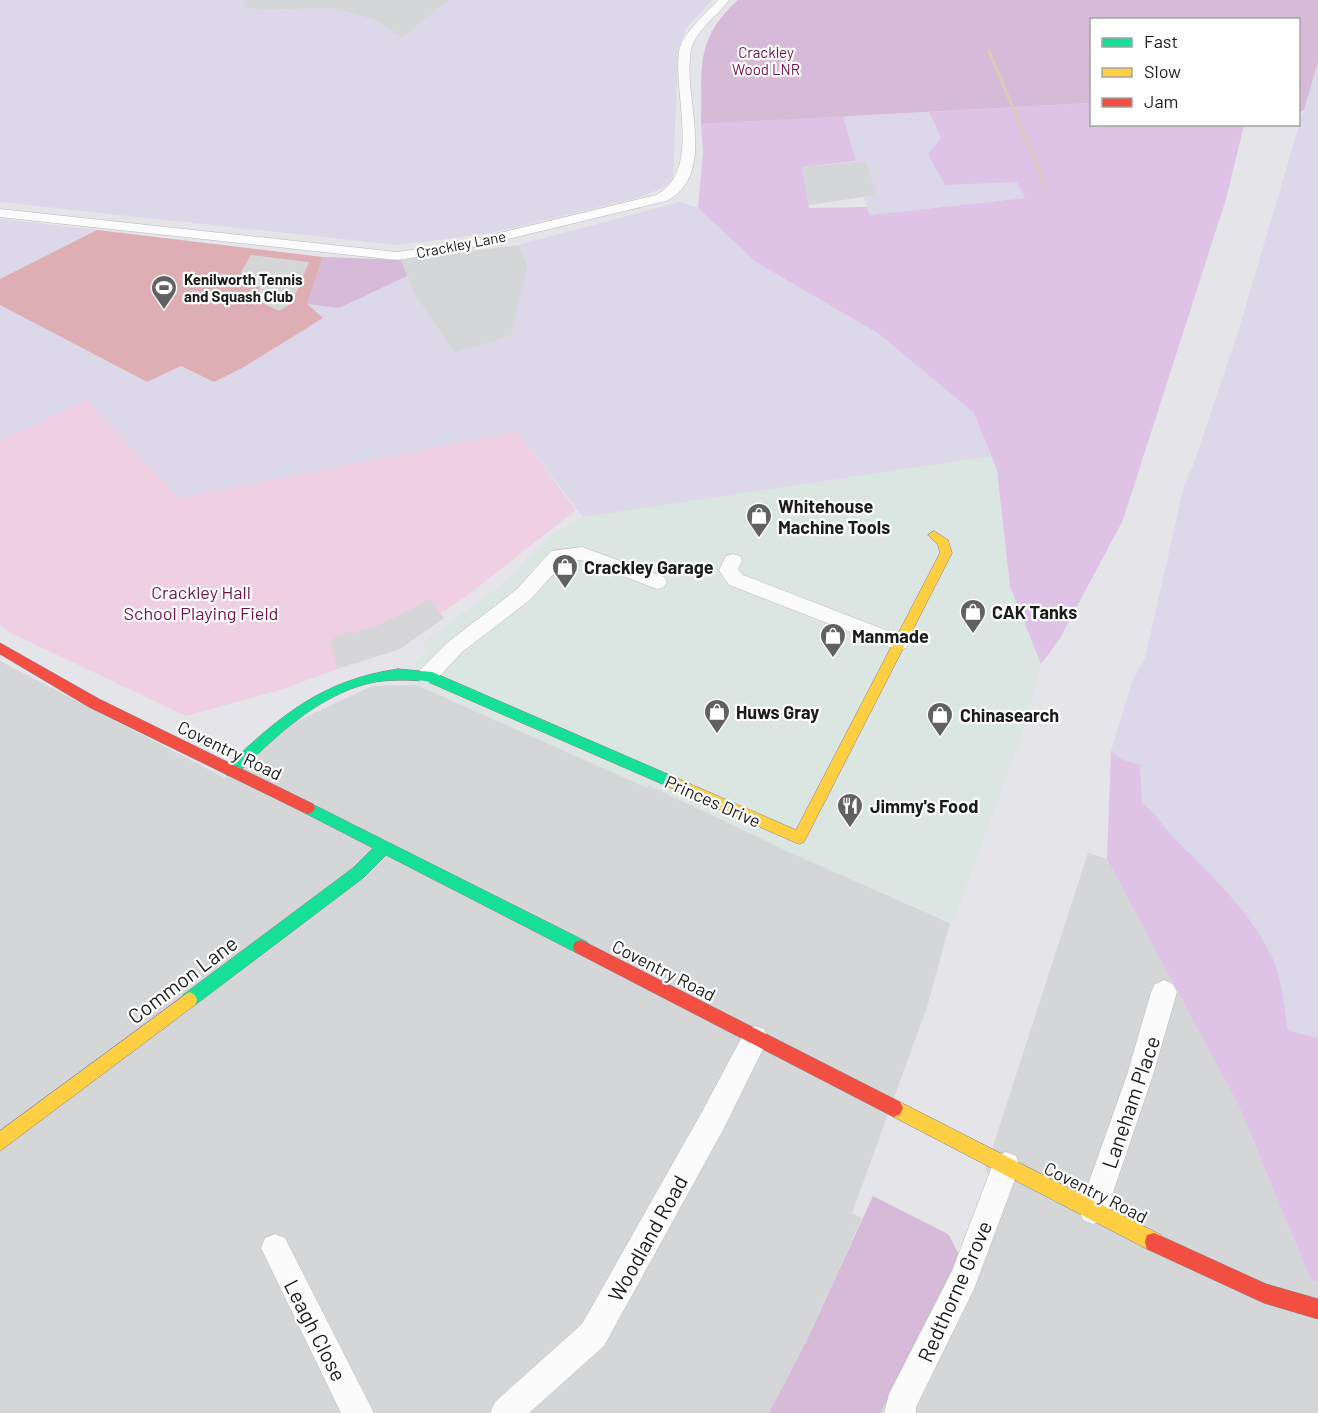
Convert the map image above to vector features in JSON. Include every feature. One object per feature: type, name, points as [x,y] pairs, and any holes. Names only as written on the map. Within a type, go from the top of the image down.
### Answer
[{"type":"street","name":"Crackley Lane","points":[[0,213],[397,256],[458,248],[661,198],[675,192],[688,165],[685,50],[697,30],[724,0]]},
{"type":"street","name":"Princes Drive","points":[[231,771],[281,724],[308,705],[331,694],[395,672],[427,676],[799,838],[946,553],[944,543],[934,536]]},
{"type":"street","points":[[427,676],[454,647],[524,594],[558,556],[582,554],[657,582]]},
{"type":"street","points":[[733,561],[728,570],[736,580],[899,643]]},
{"type":"street","name":"Coventry Road","points":[[0,648],[47,677],[385,846],[755,1038],[1223,1276],[1264,1293],[1318,1309]]},
{"type":"street","name":"Common Lane","points":[[0,1142],[358,873],[385,846]]},
{"type":"street","name":"Laneham Place","points":[[1093,1210],[1116,1138],[1138,1085],[1164,992]]},
{"type":"street","name":"Woodland Road","points":[[506,1413],[592,1335],[713,1120],[755,1038]]},
{"type":"street","name":"Redthorne Grove","points":[[900,1413],[900,1405],[964,1279],[1006,1166]]},
{"type":"street","name":"Leagh Close","points":[[275,1248],[358,1413]]},
{"type":"shaded area","points":[[0,0],[244,0],[245,8],[260,10],[333,8],[377,21],[402,38],[450,0],[712,0],[686,28],[678,49],[673,180],[663,188],[637,198],[491,233],[398,245],[0,202]]},
{"type":"shaded area","points":[[244,0],[450,0],[402,38],[377,21],[333,8],[260,10],[245,8]]},
{"type":"shaded area","points":[[1318,61],[1318,1038],[1288,1030],[1275,964],[1260,936],[1221,889],[1160,825],[1150,807],[1142,803],[1140,765],[1121,759],[1111,751],[1132,682],[1145,658],[1184,486],[1194,463],[1239,329]]},
{"type":"shaded area","points":[[1090,103],[1090,126],[1244,126],[1226,199],[1123,520],[1059,640],[1041,664],[1010,586],[997,470],[974,413],[879,334],[756,262],[698,208],[703,152],[701,124],[843,116],[856,161],[802,167],[809,208],[867,207],[870,215],[1025,198],[1017,182],[945,185],[928,154],[941,138],[929,112]]},
{"type":"shaded area","points":[[929,112],[941,138],[1018,182],[1025,198],[870,215],[864,197],[877,195],[866,161],[856,161],[843,116]]},
{"type":"shaded area","points":[[866,161],[877,195],[808,205],[802,167]]},
{"type":"shaded area","points":[[680,202],[698,208],[756,262],[879,334],[974,413],[991,456],[583,517],[517,431],[179,498],[87,400],[0,441],[0,305],[146,382],[181,366],[214,382],[322,318],[307,304],[339,307],[407,276],[413,292],[454,353],[511,336],[528,267],[519,245]]},
{"type":"shaded area","points":[[0,219],[97,230],[0,279]]},
{"type":"shaded area","name":"Kenilworth Tennis and Squash Club","points":[[97,230],[323,257],[307,304],[323,318],[244,367],[214,382],[181,366],[147,382],[0,305],[0,279]]},
{"type":"shaded area","points":[[519,245],[528,267],[511,336],[454,353],[413,292],[401,260]]},
{"type":"shaded area","points":[[251,255],[309,262],[292,303],[279,311],[248,296],[260,288],[241,272]]},
{"type":"shaded area","points":[[991,456],[997,470],[1010,586],[1041,664],[1023,731],[953,922],[789,852],[648,785],[647,788],[417,685],[416,661],[429,651],[422,643],[501,585],[553,534],[583,517]]},
{"type":"shaded area","points":[[430,600],[444,618],[400,649],[337,669],[331,638],[374,627]]},
{"type":"shaded area","points":[[0,661],[225,778],[293,723],[372,686],[417,685],[646,787],[648,784],[789,852],[950,923],[927,1007],[852,1213],[862,1218],[808,1338],[769,1413],[0,1413]]},
{"type":"shaded area","points":[[1111,751],[1121,759],[1140,765],[1142,803],[1231,897],[1258,931],[1276,967],[1288,1030],[1318,1038],[1318,1282],[1311,1280],[1238,1104],[1107,859]]},
{"type":"shaded area","points":[[1088,853],[1107,859],[1183,997],[1238,1104],[1311,1280],[1318,1282],[1318,1413],[880,1413],[914,1354],[995,1177],[985,1171]]},
{"type":"green space","name":"Crackley Wood LNR","points":[[738,0],[1318,0],[1318,61],[1304,110],[1300,112],[1300,18],[1090,18],[1090,103],[701,124],[703,57],[714,29]]},
{"type":"green space","points":[[323,257],[401,260],[407,276],[339,308],[307,304]]},
{"type":"green space","name":"Crackley Hall School Playing Field","points":[[87,400],[179,498],[517,431],[576,510],[465,597],[385,651],[283,689],[186,716],[9,632],[0,624],[0,441]]},
{"type":"green space","points":[[873,1196],[948,1234],[962,1260],[914,1354],[880,1413],[769,1413],[808,1338]]},
{"type":"waterway","points":[[989,51],[1045,184]]},
{"type":"traffic: fast","points":[[231,771],[273,732],[295,714],[319,699],[370,678],[398,674],[427,676],[674,783]]},
{"type":"traffic: fast","points":[[308,808],[581,947]]},
{"type":"traffic: fast","points":[[189,1000],[358,873],[385,846]]},
{"type":"traffic: slow","points":[[674,783],[799,838],[946,553],[944,543],[934,535]]},
{"type":"traffic: slow","points":[[0,1142],[189,1000]]},
{"type":"traffic: slow","points":[[894,1108],[1154,1242]]},
{"type":"traffic: jam","points":[[0,648],[94,703],[308,808]]},
{"type":"traffic: jam","points":[[581,947],[894,1108]]},
{"type":"traffic: jam","points":[[1154,1242],[1264,1293],[1318,1309]]},
{"type":"place","name":"Kenilworth Tennis and Squash Club","points":[[164,311]]},
{"type":"place","name":"Whitehouse Machine Tools","points":[[759,539]]},
{"type":"place","name":"Crackley Garage","points":[[565,590]]},
{"type":"place","name":"CAK Tanks","points":[[973,635]]},
{"type":"place","name":"Manmade","points":[[833,659]]},
{"type":"place","name":"Huws Gray","points":[[717,735]]},
{"type":"place","name":"Chinasearch","points":[[940,738]]},
{"type":"place","name":"Jimmy's Food","points":[[850,829]]}]
